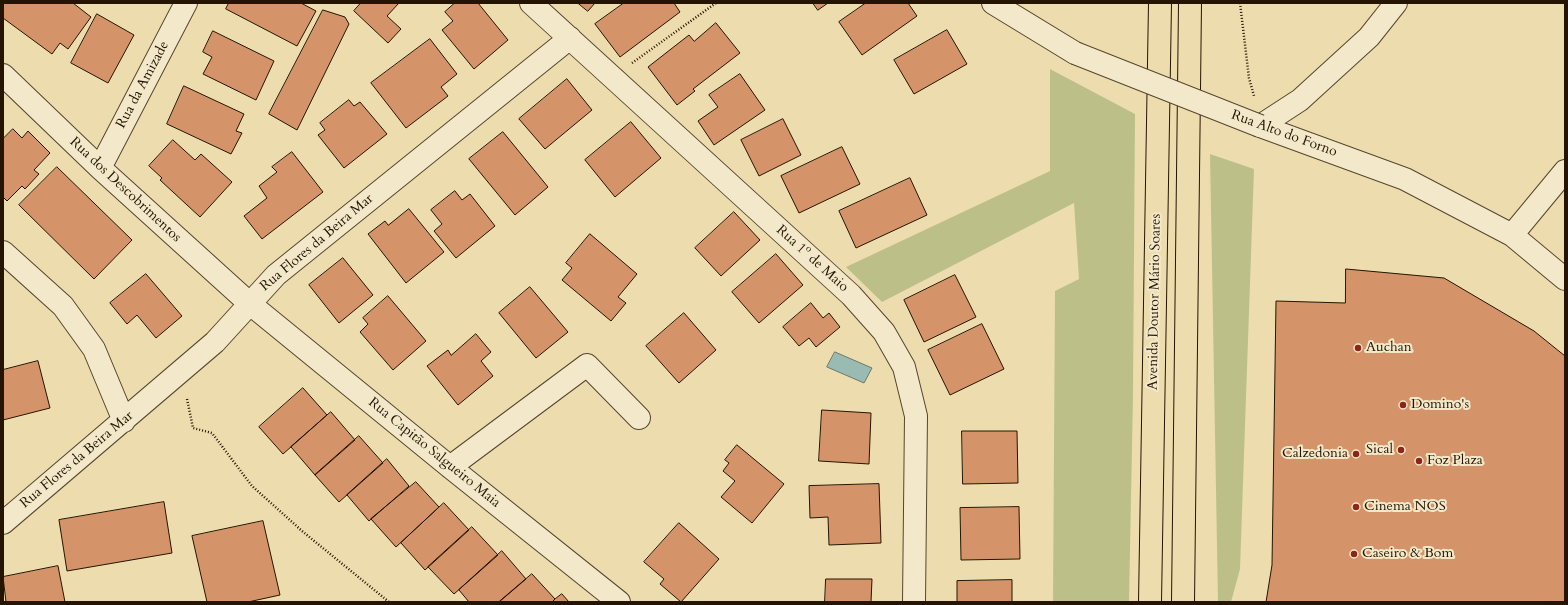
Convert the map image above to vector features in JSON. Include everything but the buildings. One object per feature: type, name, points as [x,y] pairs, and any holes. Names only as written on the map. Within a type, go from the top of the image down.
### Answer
[{"type":"main road","name":"Avenida Doutor Mário Soares","points":[[1150,602],[1160,3]]},
{"type":"main road","points":[[1183,602],[1190,3]]},
{"type":"street","name":"Rua da Amizade","points":[[100,168],[186,3]]},
{"type":"street","name":"Rua 1º de Maio","points":[[531,3],[851,295],[884,332],[904,367],[916,416],[914,602]]},
{"type":"street","name":"Rua Alto do Forno","points":[[993,3],[1075,53],[1260,126],[1405,179],[1512,235],[1565,279]]},
{"type":"street","points":[[1260,126],[1300,100],[1369,37],[1396,3]]},
{"type":"street","name":"Rua Flores da Beira Mar","points":[[3,523],[215,342],[276,275],[570,38]]},
{"type":"street","name":"Rua dos Descobrimentos","points":[[3,75],[100,168],[249,303]]},
{"type":"street","points":[[1512,235],[1565,171]]},
{"type":"street","points":[[3,252],[63,306],[94,349],[124,421]]},
{"type":"street","name":"Rua Capitão Salgueiro Maia","points":[[249,303],[450,467],[619,602]]},
{"type":"street","points":[[450,467],[587,365],[639,418]]},
{"type":"path","points":[[613,77],[716,3]]},
{"type":"path","points":[[1240,3],[1249,78],[1260,126]]},
{"type":"path","points":[[175,377],[185,388],[193,428],[212,433],[252,486],[302,531],[389,602]]},
{"type":"green space","points":[[1050,69],[1135,114],[1133,396],[1129,602],[1053,602],[1055,291],[1079,279],[1074,203],[882,302],[846,267],[1050,171]]},
{"type":"green space","points":[[1210,154],[1254,169],[1240,569],[1231,602],[1218,602]]},
{"type":"water","points":[[835,352],[872,368],[864,383],[827,367]]},
{"type":"place","name":"Auchan","points":[[1358,348]]},
{"type":"place","name":"Domino's","points":[[1403,405]]},
{"type":"place","name":"Sical","points":[[1401,450]]},
{"type":"place","name":"Calzedonia","points":[[1356,454]]},
{"type":"place","name":"Foz Plaza","points":[[1419,461]]},
{"type":"place","name":"Cinema NOS","points":[[1356,507]]},
{"type":"place","name":"Caseiro & Bom","points":[[1354,554]]}]
